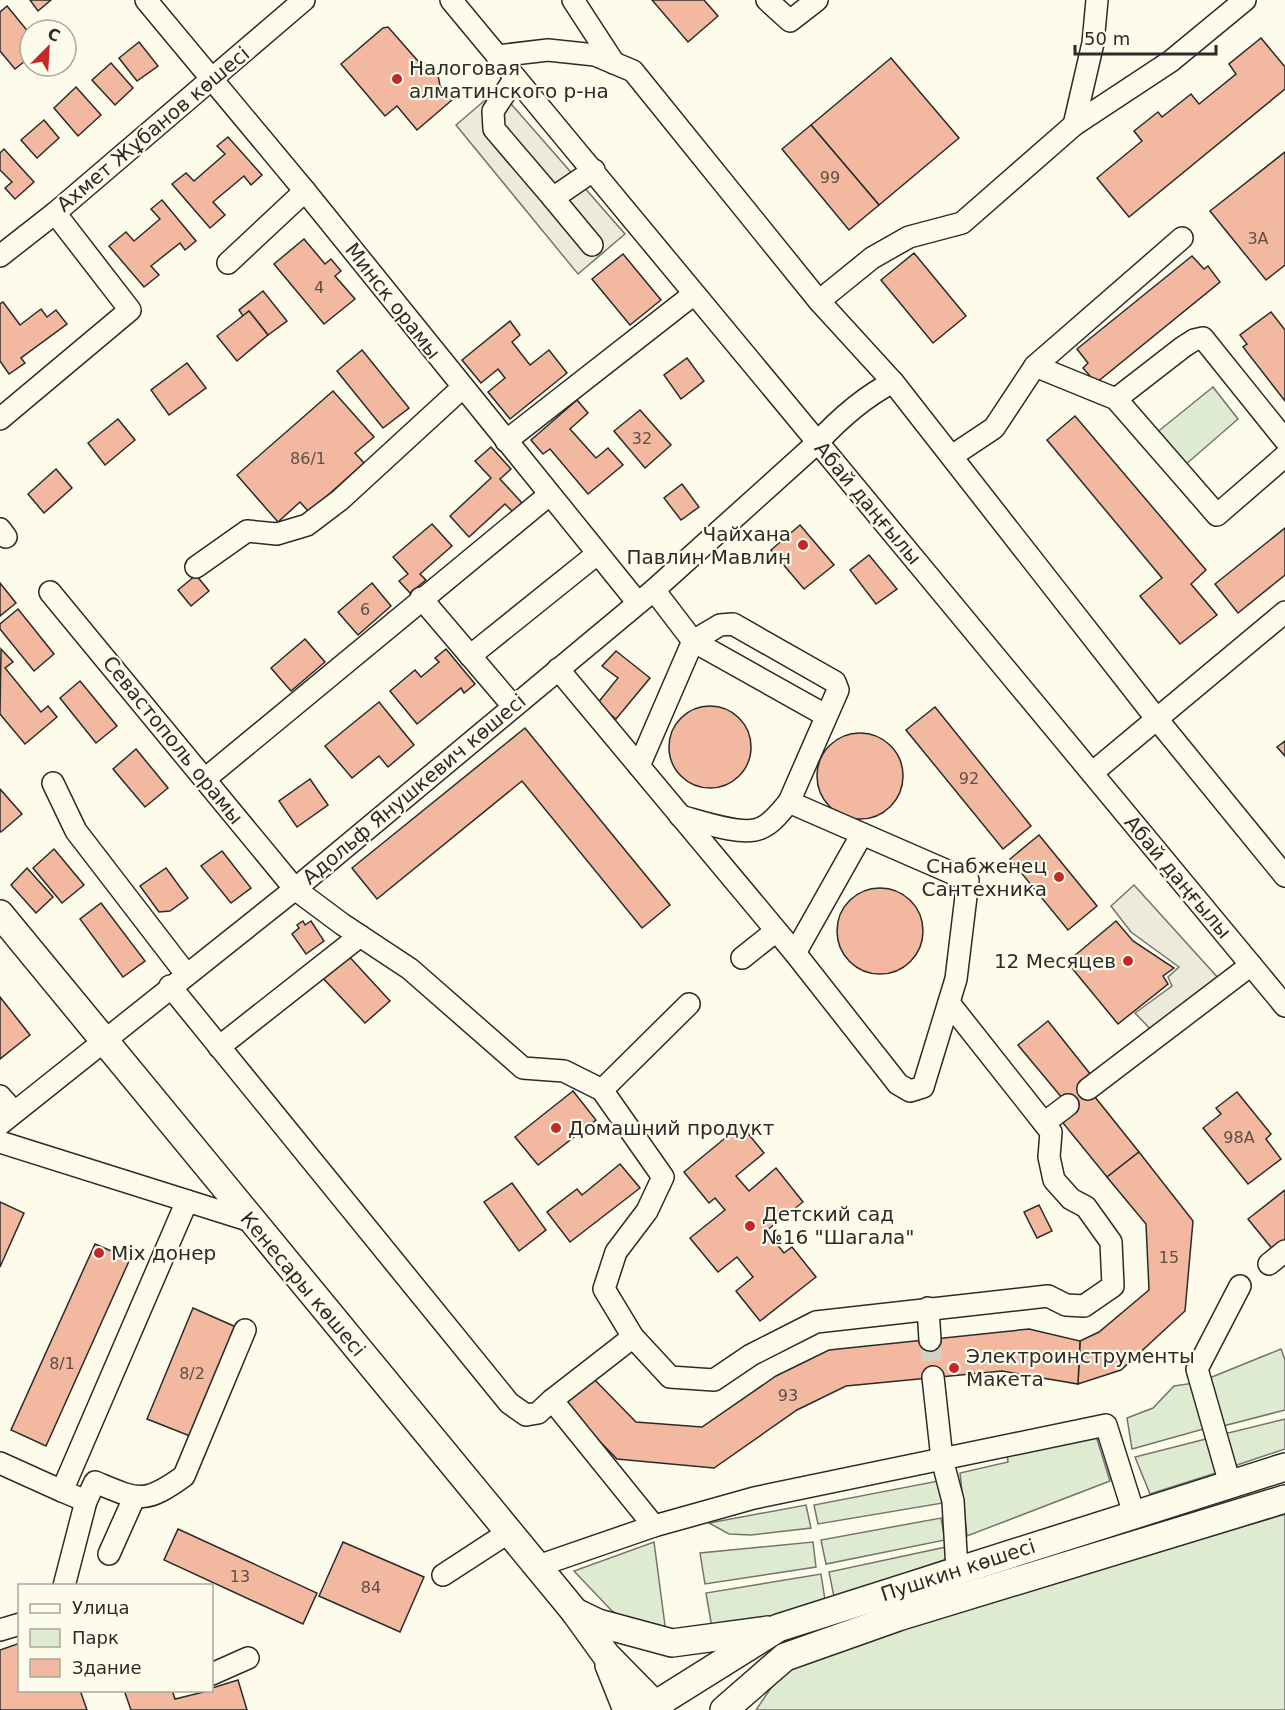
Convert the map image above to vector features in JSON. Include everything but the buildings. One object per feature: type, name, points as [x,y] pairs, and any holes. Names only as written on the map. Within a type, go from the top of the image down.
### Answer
[{"type":"main road","name":"Кенесары көшесі","points":[[0,914],[538,1566],[606,1655],[654,1708]]},
{"type":"main road","name":"Пушкин көшесі","points":[[654,1708],[778,1628],[1285,1467]]},
{"type":"main road","name":"Пушкин көшесі","points":[[723,1710],[785,1657],[898,1617],[1285,1498]]},
{"type":"main road","points":[[575,1612],[598,1623],[672,1643],[778,1628]]},
{"type":"main road","name":"Кенесары көшесі","points":[[606,1655],[627,1710]]},
{"type":"main road","points":[[748,1710],[785,1657]]},
{"type":"street","name":"Минск орамы","points":[[146,0],[214,79],[597,554],[693,640]]},
{"type":"street","name":"Ахмет Жұбанов көшесі","points":[[0,256],[55,213],[304,0]]},
{"type":"street","name":"Абай даңғылы","points":[[451,0],[1285,1006]]},
{"type":"street","points":[[573,0],[614,63]]},
{"type":"street","points":[[767,0],[789,21],[817,0]]},
{"type":"street","points":[[1074,124],[1093,43],[1097,0]]},
{"type":"street","points":[[819,301],[872,258],[909,237],[962,223],[1074,124],[1171,61],[1245,0]]},
{"type":"street","points":[[497,56],[548,50],[595,55],[633,71],[819,301],[893,382],[1156,718],[1285,876]]},
{"type":"street","points":[[515,78],[493,111],[494,129],[592,245]]},
{"type":"street","points":[[553,198],[594,171]]},
{"type":"street","points":[[228,263],[305,191]]},
{"type":"street","points":[[0,419],[130,310],[55,213]]},
{"type":"street","points":[[952,456],[994,428],[1035,366],[1182,238]]},
{"type":"street","points":[[506,441],[694,294]]},
{"type":"street","points":[[1116,399],[1183,347],[1194,340],[1203,338],[1285,440]]},
{"type":"street","points":[[1035,366],[1116,399],[1217,515],[1285,456]]},
{"type":"street","name":"Адольф Янушкевич көшесі","points":[[7,1118],[295,889],[646,597],[817,442],[836,422],[867,396],[893,382]]},
{"type":"street","points":[[196,567],[247,531],[277,534],[307,525],[340,500],[462,388]]},
{"type":"street","points":[[205,778],[549,495]]},
{"type":"street","points":[[470,656],[597,554]]},
{"type":"street","name":"Севастополь орамы","points":[[50,592],[295,889],[410,969],[523,1068],[564,1071],[602,1090]]},
{"type":"street","points":[[421,598],[513,706]]},
{"type":"street","points":[[1092,773],[1285,612]]},
{"type":"street","points":[[639,766],[693,640],[720,625],[733,624],[834,682],[838,690],[825,715],[789,802],[772,821],[758,830],[739,831],[680,816]]},
{"type":"street","points":[[693,640],[825,715]]},
{"type":"street","points":[[558,669],[795,953],[898,1084],[910,1091],[923,1087],[956,979],[968,880],[789,802]]},
{"type":"street","points":[[53,783],[76,831],[178,980],[219,1047],[509,1403],[526,1415],[538,1413],[633,1337]]},
{"type":"street","points":[[795,953],[862,834]]},
{"type":"street","points":[[741,958],[776,931]]},
{"type":"street","points":[[219,1047],[360,936]]},
{"type":"street","points":[[1088,1089],[1251,965]]},
{"type":"street","points":[[690,1004],[602,1090],[663,1177],[647,1211],[616,1252],[604,1289],[633,1337],[670,1377],[714,1380],[751,1355],[816,1322],[1048,1296],[1066,1305],[1084,1306],[1113,1286],[1111,1242],[1086,1207],[1071,1199],[1054,1180],[1049,1157],[1050,1132],[949,1003]]},
{"type":"street","points":[[0,1096],[7,1118]]},
{"type":"street","points":[[1044,1123],[1068,1105]]},
{"type":"street","points":[[0,1142],[251,1221]]},
{"type":"street","points":[[62,1491],[187,1201]]},
{"type":"street","points":[[1230,1484],[1197,1369],[1240,1286]]},
{"type":"street","points":[[928,1308],[930,1340]]},
{"type":"street","points":[[65,1584],[86,1501],[95,1482],[134,1498],[157,1492],[184,1476],[245,1330]]},
{"type":"street","points":[[933,1377],[942,1459],[953,1501],[957,1570]]},
{"type":"street","points":[[552,1400],[654,1527]]},
{"type":"street","points":[[538,1566],[654,1527],[754,1498],[1106,1425],[1134,1514]]},
{"type":"street","points":[[0,1463],[86,1501]]},
{"type":"street","points":[[109,1554],[134,1498]]},
{"type":"street","points":[[443,1575],[509,1532]]},
{"type":"street","points":[[0,1630],[18,1625]]},
{"type":"street","points":[[213,1674],[248,1658]]},
{"type":"green space","points":[[1213,387],[1238,419],[1177,472],[1150,438]]},
{"type":"green space","points":[[1281,1349],[1285,1360],[1285,1410],[1223,1426],[1207,1379]]},
{"type":"green space","points":[[1194,1383],[1207,1428],[1132,1449],[1127,1418],[1153,1408],[1174,1386]]},
{"type":"green space","points":[[1285,1419],[1285,1449],[1234,1466],[1224,1434]]},
{"type":"green space","points":[[1096,1436],[1110,1481],[967,1536],[960,1473],[1008,1462],[1007,1454]]},
{"type":"green space","points":[[1210,1438],[1219,1472],[1150,1494],[1135,1457]]},
{"type":"green space","points":[[938,1481],[943,1503],[818,1524],[814,1505]]},
{"type":"green space","points":[[806,1505],[811,1528],[751,1535],[729,1534],[709,1523]]},
{"type":"green space","points":[[1285,1514],[1285,1710],[756,1710],[788,1663]]},
{"type":"green space","points":[[941,1518],[945,1540],[826,1564],[821,1540]]},
{"type":"green space","points":[[654,1542],[666,1633],[635,1627],[611,1610],[574,1571]]},
{"type":"green space","points":[[813,1542],[816,1567],[705,1584],[700,1553]]},
{"type":"green space","points":[[946,1547],[947,1559],[834,1597],[829,1572]]},
{"type":"green space","points":[[821,1574],[825,1600],[713,1634],[706,1593]]},
{"type":"shaded area","points":[[498,89],[625,234],[578,274],[456,125]]},
{"type":"shaded area","points":[[1134,885],[1220,980],[1154,1033],[1135,1013],[1172,986],[1168,977],[1179,967],[1131,932],[1111,906]]},
{"type":"tunnel","points":[[930,1340],[933,1377]]},
{"type":"place","name":"Налоговая алматинского р-на","points":[[397,79]]},
{"type":"place","name":"Чайхана Павлин Мавлин","points":[[803,545]]},
{"type":"place","name":"Снабженец Сантехника","points":[[1059,877]]},
{"type":"place","name":"12 Месяцев","points":[[1128,961]]},
{"type":"place","name":"Домашний продукт","points":[[556,1128]]},
{"type":"place","name":"Детский сад №16 \"Шагала\"","points":[[750,1226]]},
{"type":"place","name":"Mix донер","points":[[99,1253]]},
{"type":"place","name":"Электроинструменты Макета","points":[[954,1368]]}]
